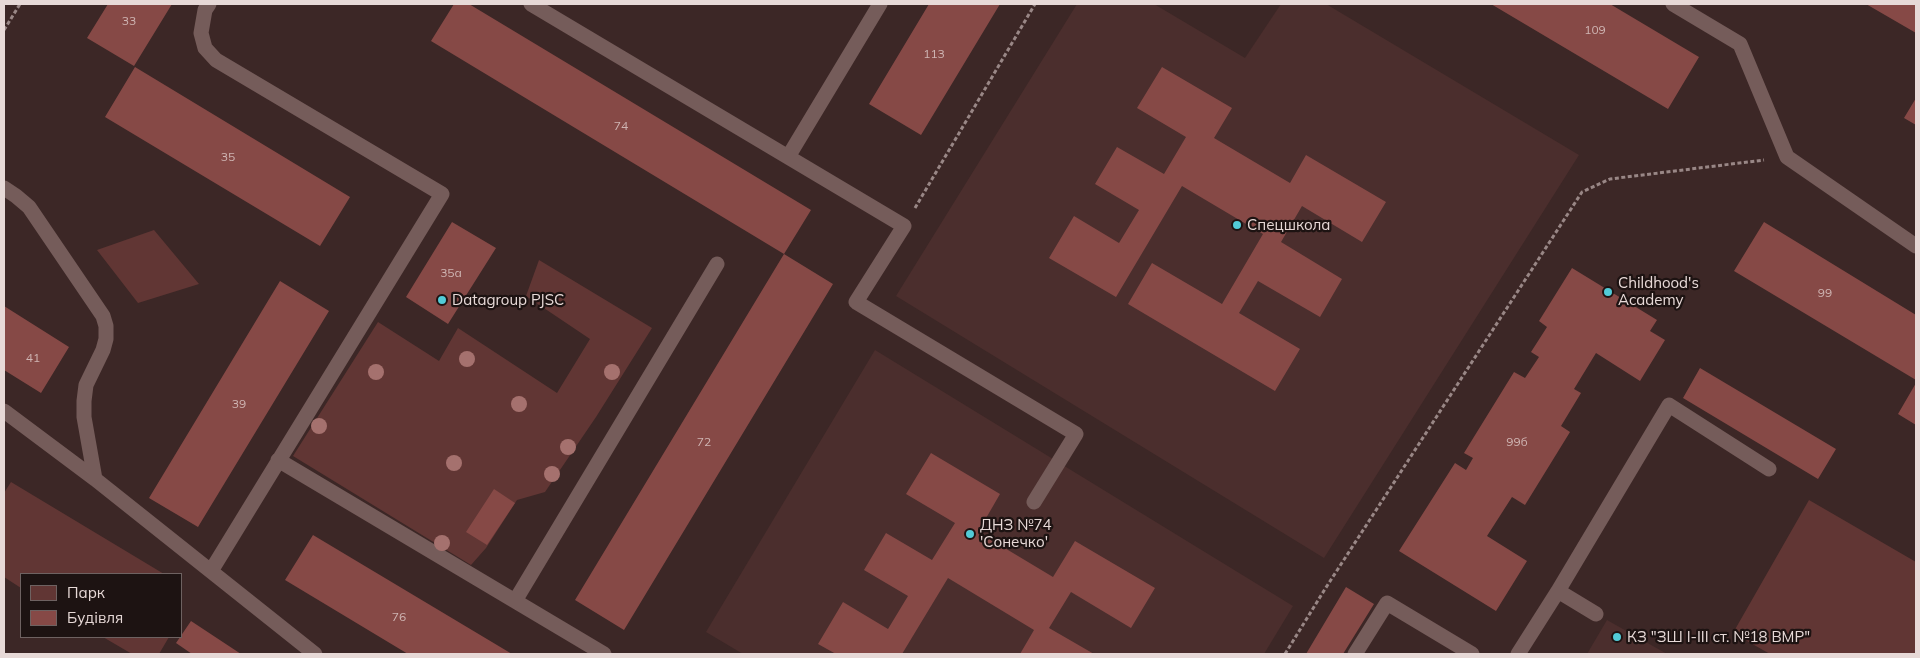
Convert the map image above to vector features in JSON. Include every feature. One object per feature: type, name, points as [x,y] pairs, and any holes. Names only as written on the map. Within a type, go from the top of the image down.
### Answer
[{"type":"lane","points":[[209,4],[205,10],[201,33],[205,48],[216,60],[442,194],[211,571]]},
{"type":"lane","points":[[788,157],[880,4]]},
{"type":"lane","points":[[1673,4],[1740,44],[1787,157],[1916,246]]},
{"type":"lane","points":[[540,6],[904,226],[856,302],[1076,434],[1034,502]]},
{"type":"lane","points":[[4,188],[29,208],[103,316],[106,326],[106,339],[86,385],[84,401],[84,417],[95,479]]},
{"type":"lane","points":[[515,601],[717,264]]},
{"type":"lane","points":[[1518,654],[1558,591],[1669,405],[1769,469]]},
{"type":"lane","points":[[4,411],[95,479],[315,654]]},
{"type":"lane","points":[[278,460],[604,654]]},
{"type":"lane","points":[[1558,591],[1596,614]]},
{"type":"lane","points":[[1355,654],[1387,603],[1472,654]]},
{"type":"path","points":[[4,30],[20,4]]},
{"type":"path","points":[[904,226],[1035,4]]},
{"type":"path","points":[[1285,654],[1325,589],[1582,192],[1610,179],[1787,157]]},
{"type":"shaded area","name":"Спецшкола","points":[[1077,4],[1154,4],[1245,58],[1281,4],[1326,4],[1579,155],[1324,558],[896,296]]},
{"type":"shaded area","name":"ДНЗ №74 'Сонечко'","points":[[875,350],[1293,606],[1264,654],[743,654],[706,632]]},
{"type":"shaded area","name":"КЗ \"ЗШ І-ІІІ ст. №18 ВМР\"","points":[[1607,620],[1667,654],[1587,654]]},
{"type":"green space","points":[[154,230],[199,284],[138,303],[97,250]]},
{"type":"green space","points":[[539,260],[652,328],[596,417],[545,492],[517,500],[486,548],[471,565],[293,456],[378,322],[439,361],[458,328],[557,393],[590,339],[526,296]]},
{"type":"green space","points":[[11,482],[162,573],[20,573],[20,587],[4,577],[4,493]]},
{"type":"green space","points":[[1809,500],[1916,562],[1916,654],[1770,654],[1733,633]]},
{"type":"green space","points":[[105,638],[168,638],[159,654],[132,654]]},
{"type":"building","points":[[108,4],[172,4],[134,66],[87,38]]},
{"type":"building","points":[[454,4],[469,4],[811,210],[784,254],[431,41]]},
{"type":"building","points":[[929,4],[1000,4],[921,135],[869,104]]},
{"type":"building","points":[[1491,4],[1610,4],[1699,57],[1668,109]]},
{"type":"building","points":[[1866,4],[1916,4],[1916,33]]},
{"type":"building","points":[[135,67],[350,197],[320,246],[105,117]]},
{"type":"building","points":[[1162,67],[1232,108],[1214,138],[1290,183],[1306,155],[1386,202],[1362,242],[1302,206],[1281,242],[1342,279],[1320,317],[1258,281],[1239,313],[1300,349],[1275,391],[1128,304],[1152,263],[1222,304],[1263,234],[1182,186],[1116,297],[1049,258],[1074,216],[1119,243],[1139,210],[1095,184],[1117,147],[1164,174],[1186,137],[1137,108]]},
{"type":"building","points":[[1916,98],[1916,125],[1904,118]]},
{"type":"building","points":[[452,222],[496,248],[448,324],[406,297]]},
{"type":"building","points":[[1764,222],[1916,315],[1916,380],[1734,271]]},
{"type":"building","points":[[784,254],[833,284],[624,630],[575,600]]},
{"type":"building","points":[[1572,268],[1657,320],[1650,331],[1665,340],[1640,381],[1596,353],[1574,389],[1581,393],[1561,426],[1570,432],[1525,505],[1512,497],[1487,536],[1527,561],[1496,611],[1399,551],[1455,463],[1466,470],[1473,458],[1464,453],[1514,372],[1525,378],[1539,357],[1531,352],[1547,327],[1539,321]]},
{"type":"building","points":[[280,281],[329,311],[198,527],[149,498]]},
{"type":"building","points":[[4,306],[69,347],[41,393],[4,370]]},
{"type":"building","points":[[1700,368],[1836,449],[1818,479],[1683,398]]},
{"type":"building","points":[[1916,383],[1916,425],[1898,414]]},
{"type":"building","points":[[931,453],[1000,494],[978,532],[1053,577],[1075,541],[1155,588],[1131,628],[1071,592],[1049,628],[1094,654],[1020,654],[1034,630],[948,578],[902,654],[836,654],[818,644],[843,602],[888,629],[908,596],[864,570],[886,533],[932,560],[955,523],[906,494]]},
{"type":"building","points":[[494,489],[515,503],[487,545],[466,532]]},
{"type":"building","points":[[313,535],[512,654],[408,654],[285,580]]},
{"type":"building","points":[[1346,587],[1374,604],[1343,654],[1306,654]]},
{"type":"building","points":[[191,621],[241,654],[192,654],[176,643],[179,638],[182,638],[182,634]]},
{"type":"place","name":"Спецшкола","points":[[1237,225]]},
{"type":"place","name":"Childhood's Academy","points":[[1608,292]]},
{"type":"place","name":"Datagroup PJSC","points":[[442,300]]},
{"type":"place","name":"ДНЗ №74 'Сонечко'","points":[[970,534]]},
{"type":"place","name":"КЗ \"ЗШ І-ІІІ ст. №18 ВМР\"","points":[[1617,637]]}]
